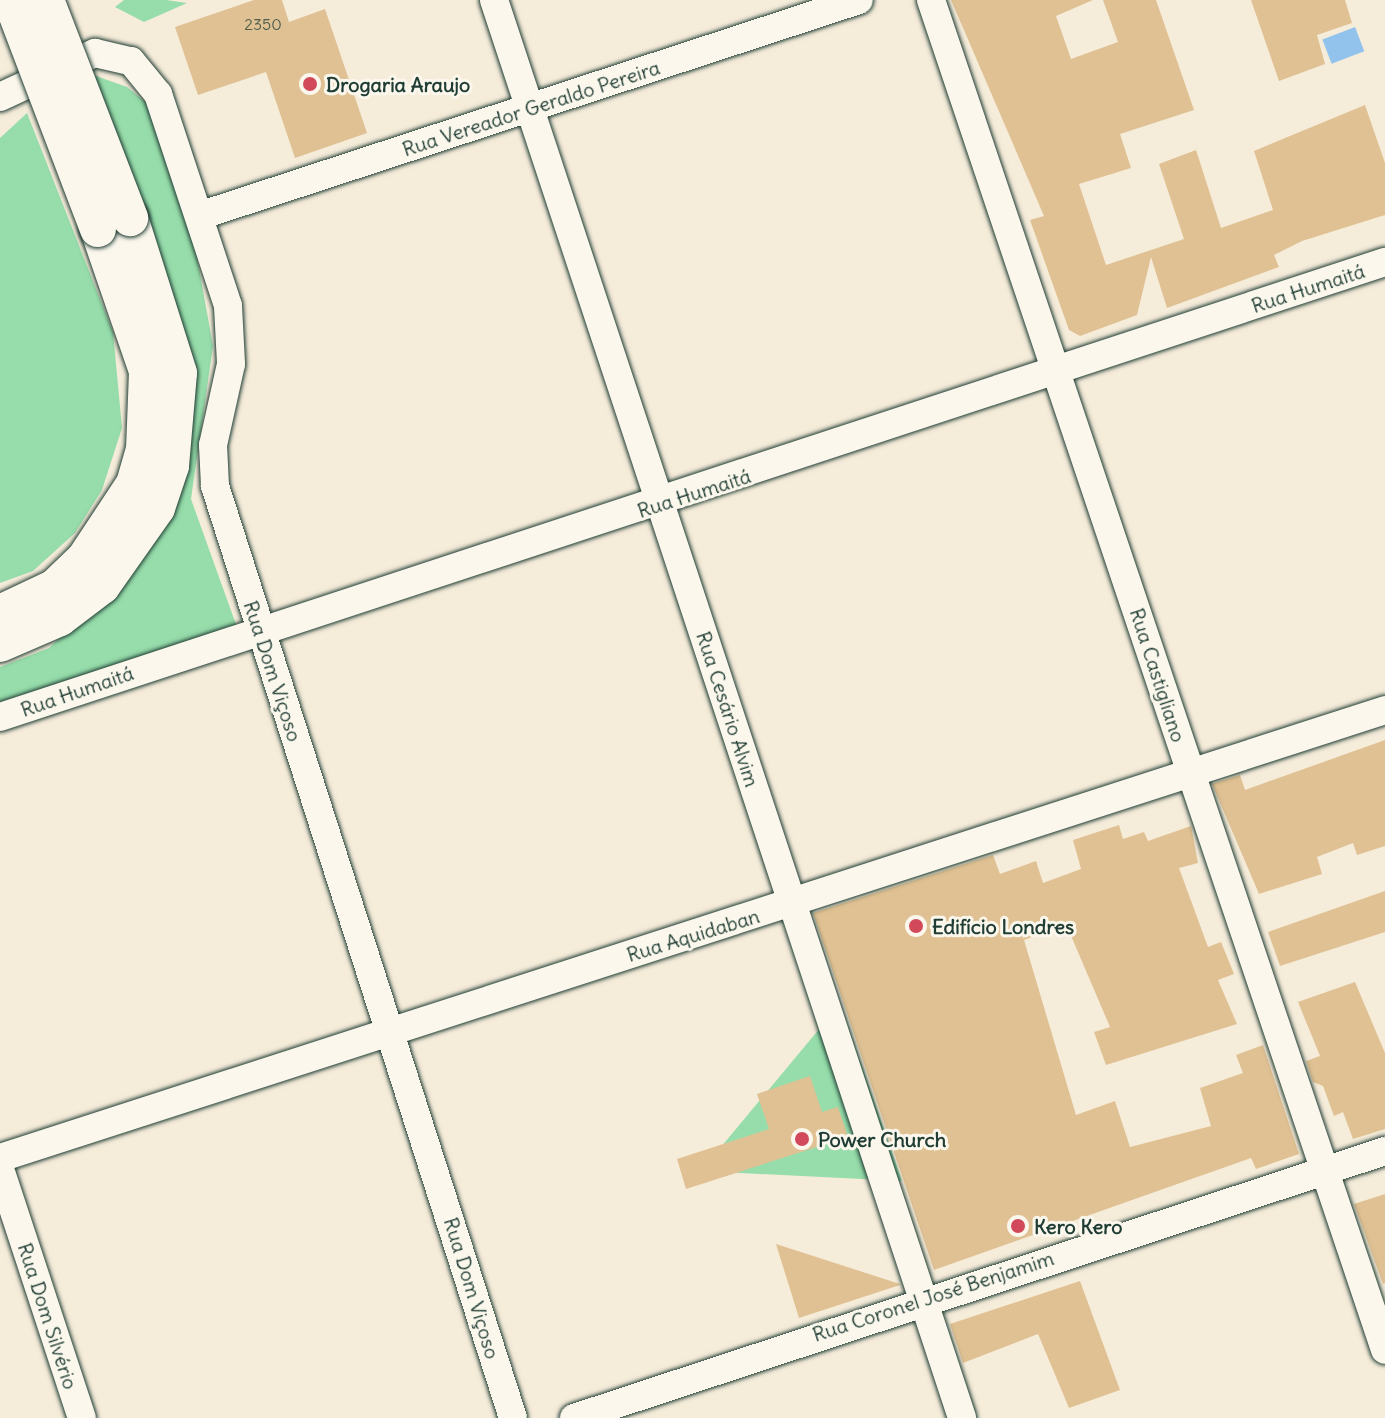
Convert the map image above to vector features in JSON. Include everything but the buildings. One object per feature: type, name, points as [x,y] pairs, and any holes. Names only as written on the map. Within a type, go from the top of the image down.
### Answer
[{"type":"main road","points":[[0,644],[60,618],[102,586],[157,508],[171,466],[179,373],[11,0]]},
{"type":"main road","points":[[0,613],[55,587],[85,558],[134,484],[144,450],[147,371],[114,224],[46,0]]},
{"type":"street","name":"Rua Cesário Alvim","points":[[494,0],[527,110],[962,1418]]},
{"type":"street","name":"Rua Vereador Geraldo Pereira","points":[[202,215],[859,0]]},
{"type":"street","name":"Rua Castigliano","points":[[931,0],[1327,1170],[1385,1350]]},
{"type":"street","name":"Rua Dom Viçoso","points":[[0,97],[95,53],[131,61],[158,94],[202,215],[232,336],[213,445],[215,486],[513,1418]]},
{"type":"street","name":"Rua Humaitá","points":[[0,717],[259,629],[660,505],[1385,262]]},
{"type":"street","name":"Rua Aquidaban","points":[[0,1158],[390,1027],[793,904],[1385,710]]},
{"type":"street","name":"Rua Coronel José Benjamim","points":[[574,1418],[922,1298],[1385,1151]]},
{"type":"street","name":"Rua Dom Silvério","points":[[0,1169],[82,1418]]},
{"type":"green space","points":[[124,0],[187,3],[144,22],[115,7]]},
{"type":"green space","points":[[85,72],[127,87],[149,105],[193,235],[213,346],[191,499],[238,630],[0,709],[0,667],[49,648],[113,588],[165,495]]},
{"type":"green space","points":[[27,113],[113,332],[122,428],[102,490],[75,533],[33,571],[0,583],[0,138]]},
{"type":"green space","points":[[840,1004],[902,1181],[701,1171]]},
{"type":"water","points":[[1355,27],[1364,51],[1332,64],[1322,40]]},
{"type":"place","name":"Drogaria Araujo","points":[[310,84]]},
{"type":"place","name":"Edifício Londres","points":[[916,926]]},
{"type":"place","name":"Power Church","points":[[802,1139]]},
{"type":"place","name":"Kero Kero","points":[[1018,1226]]}]
